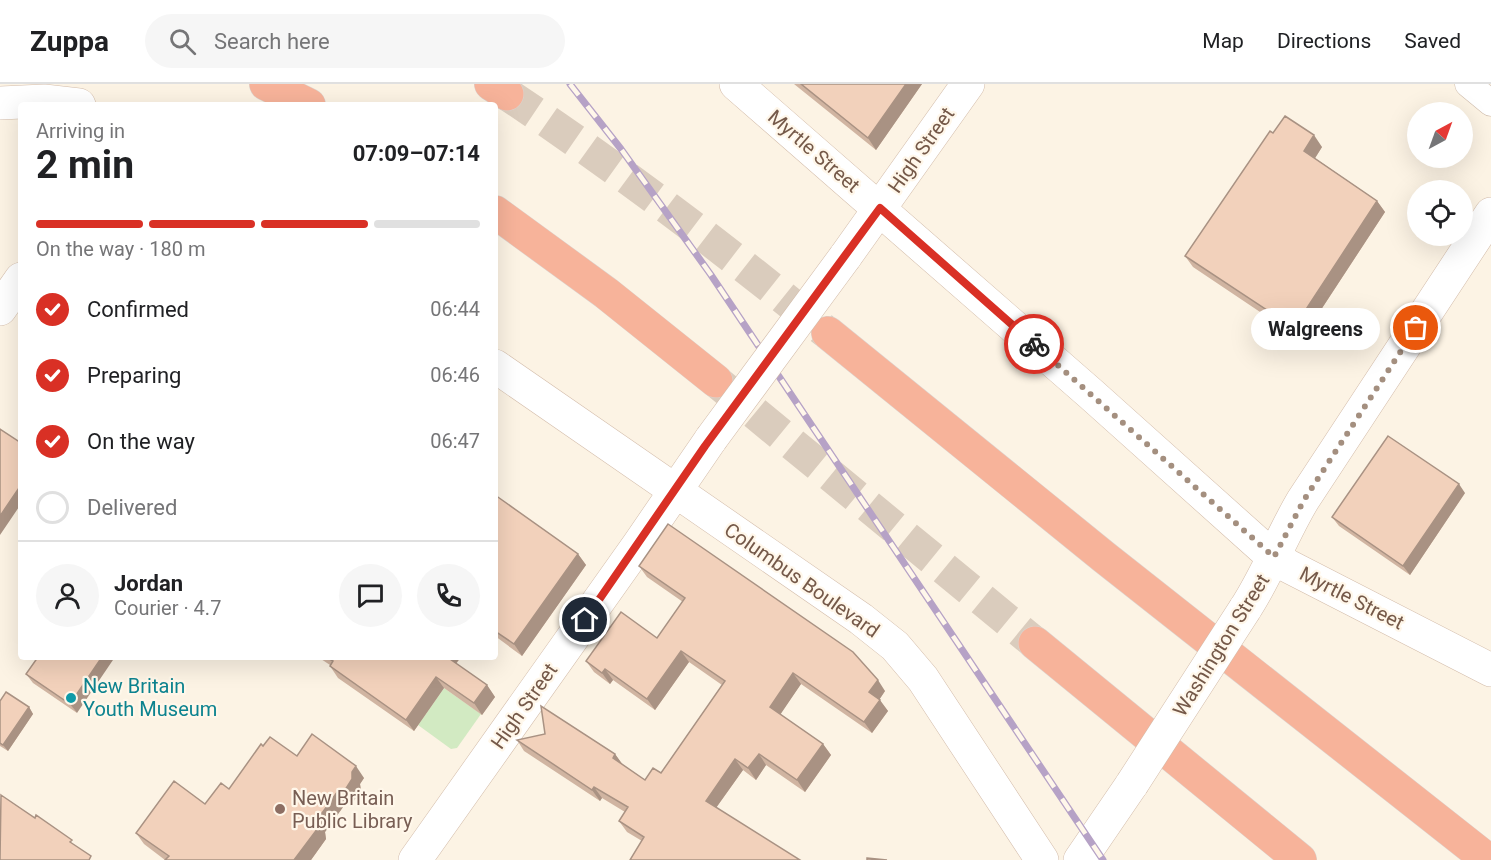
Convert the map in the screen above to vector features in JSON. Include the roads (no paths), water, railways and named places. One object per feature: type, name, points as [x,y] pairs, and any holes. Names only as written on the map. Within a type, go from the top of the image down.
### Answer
[{"type":"highway","points":[[266,84],[303,102]]},
{"type":"highway","points":[[498,214],[606,293],[716,381]]},
{"type":"highway","points":[[828,333],[1104,558],[1488,860]]},
{"type":"highway","points":[[1035,643],[1300,860]]},
{"type":"street","name":"Myrtle Street","points":[[736,84],[880,208],[1274,557],[1491,670]]},
{"type":"street","name":"High Street","points":[[415,860],[711,439],[968,84]]},
{"type":"street","points":[[1468,84],[1491,102]]},
{"type":"street","points":[[0,103],[18,102]]},
{"type":"street","points":[[19,102],[48,102]]},
{"type":"street","name":"Washington Street","points":[[1080,860],[1245,609],[1304,500],[1491,214]]},
{"type":"street","points":[[0,309],[18,283]]},
{"type":"street","name":"Columbus Boulevard","points":[[498,368],[861,619],[900,651],[928,687],[1042,860]]},
{"type":"tunnel","points":[[507,94],[670,209],[826,332]]},
{"type":"tunnel","points":[[717,382],[1035,643]]},
{"type":"railway","points":[[570,84],[621,149],[711,275],[1103,860]]},
{"type":"place","name":"Walgreens","points":[[1416,328]]},
{"type":"place","name":"New Britain Youth Museum","points":[[71,698]]},
{"type":"place","name":"New Britain Public Library","points":[[280,809]]}]
